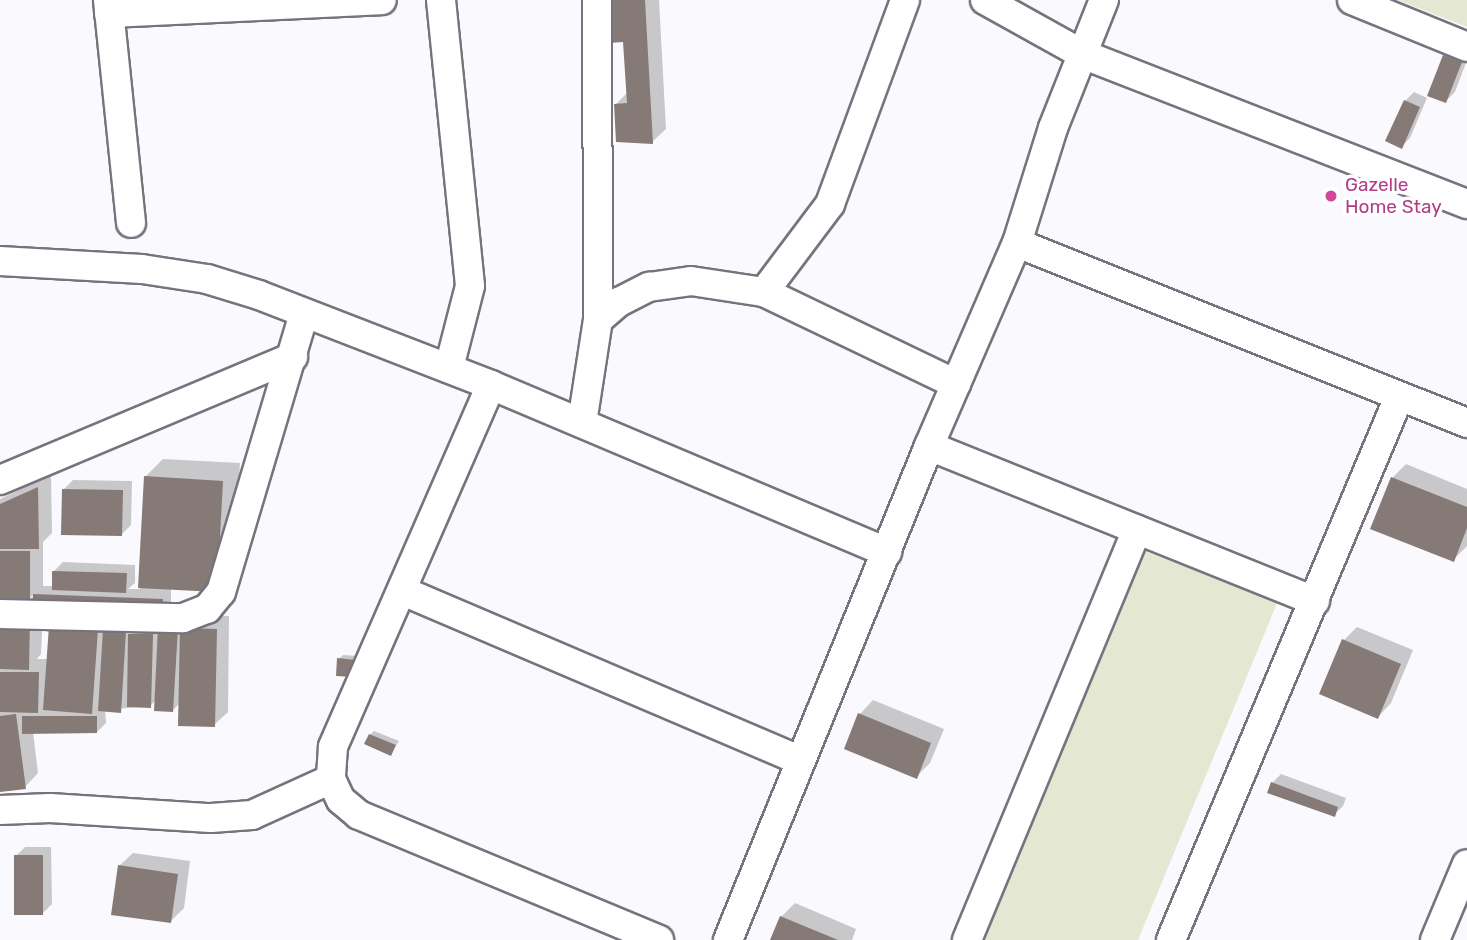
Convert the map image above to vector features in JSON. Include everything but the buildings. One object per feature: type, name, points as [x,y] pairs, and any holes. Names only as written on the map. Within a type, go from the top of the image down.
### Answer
[{"type":"street","points":[[131,223],[108,7],[382,0]]},
{"type":"street","points":[[441,0],[470,286],[449,368]]},
{"type":"street","points":[[582,423],[597,320],[597,0]]},
{"type":"street","points":[[764,292],[830,204],[905,0]]},
{"type":"street","points":[[985,0],[1082,54],[1467,204]]},
{"type":"street","points":[[729,940],[929,446],[1017,243],[1053,128],[1104,0]]},
{"type":"street","points":[[1352,0],[1467,47]]},
{"type":"street","points":[[1017,243],[1467,423]]},
{"type":"street","points":[[0,261],[142,269],[207,279],[449,368],[887,552]]},
{"type":"street","points":[[597,320],[619,302],[649,287],[691,281],[764,292],[956,384]]},
{"type":"street","points":[[0,614],[183,618],[207,609],[221,592],[304,314]]},
{"type":"street","points":[[0,480],[293,357]]},
{"type":"street","points":[[491,385],[403,591],[332,747],[331,779],[341,800],[359,815],[659,940]]},
{"type":"street","points":[[1171,940],[1206,849],[1315,601],[1399,397]]},
{"type":"street","points":[[929,446],[1315,601]]},
{"type":"street","points":[[967,940],[1137,530]]},
{"type":"street","points":[[403,591],[800,760]]},
{"type":"street","points":[[0,810],[50,808],[211,818],[252,815],[331,779]]},
{"type":"street","points":[[1435,940],[1467,864]]},
{"type":"green space","points":[[1398,0],[1467,0],[1467,27]]},
{"type":"green space","points":[[1138,549],[1278,601],[1138,940],[977,940]]},
{"type":"place","name":"Gazelle Home Stay","points":[[1331,196]]}]
